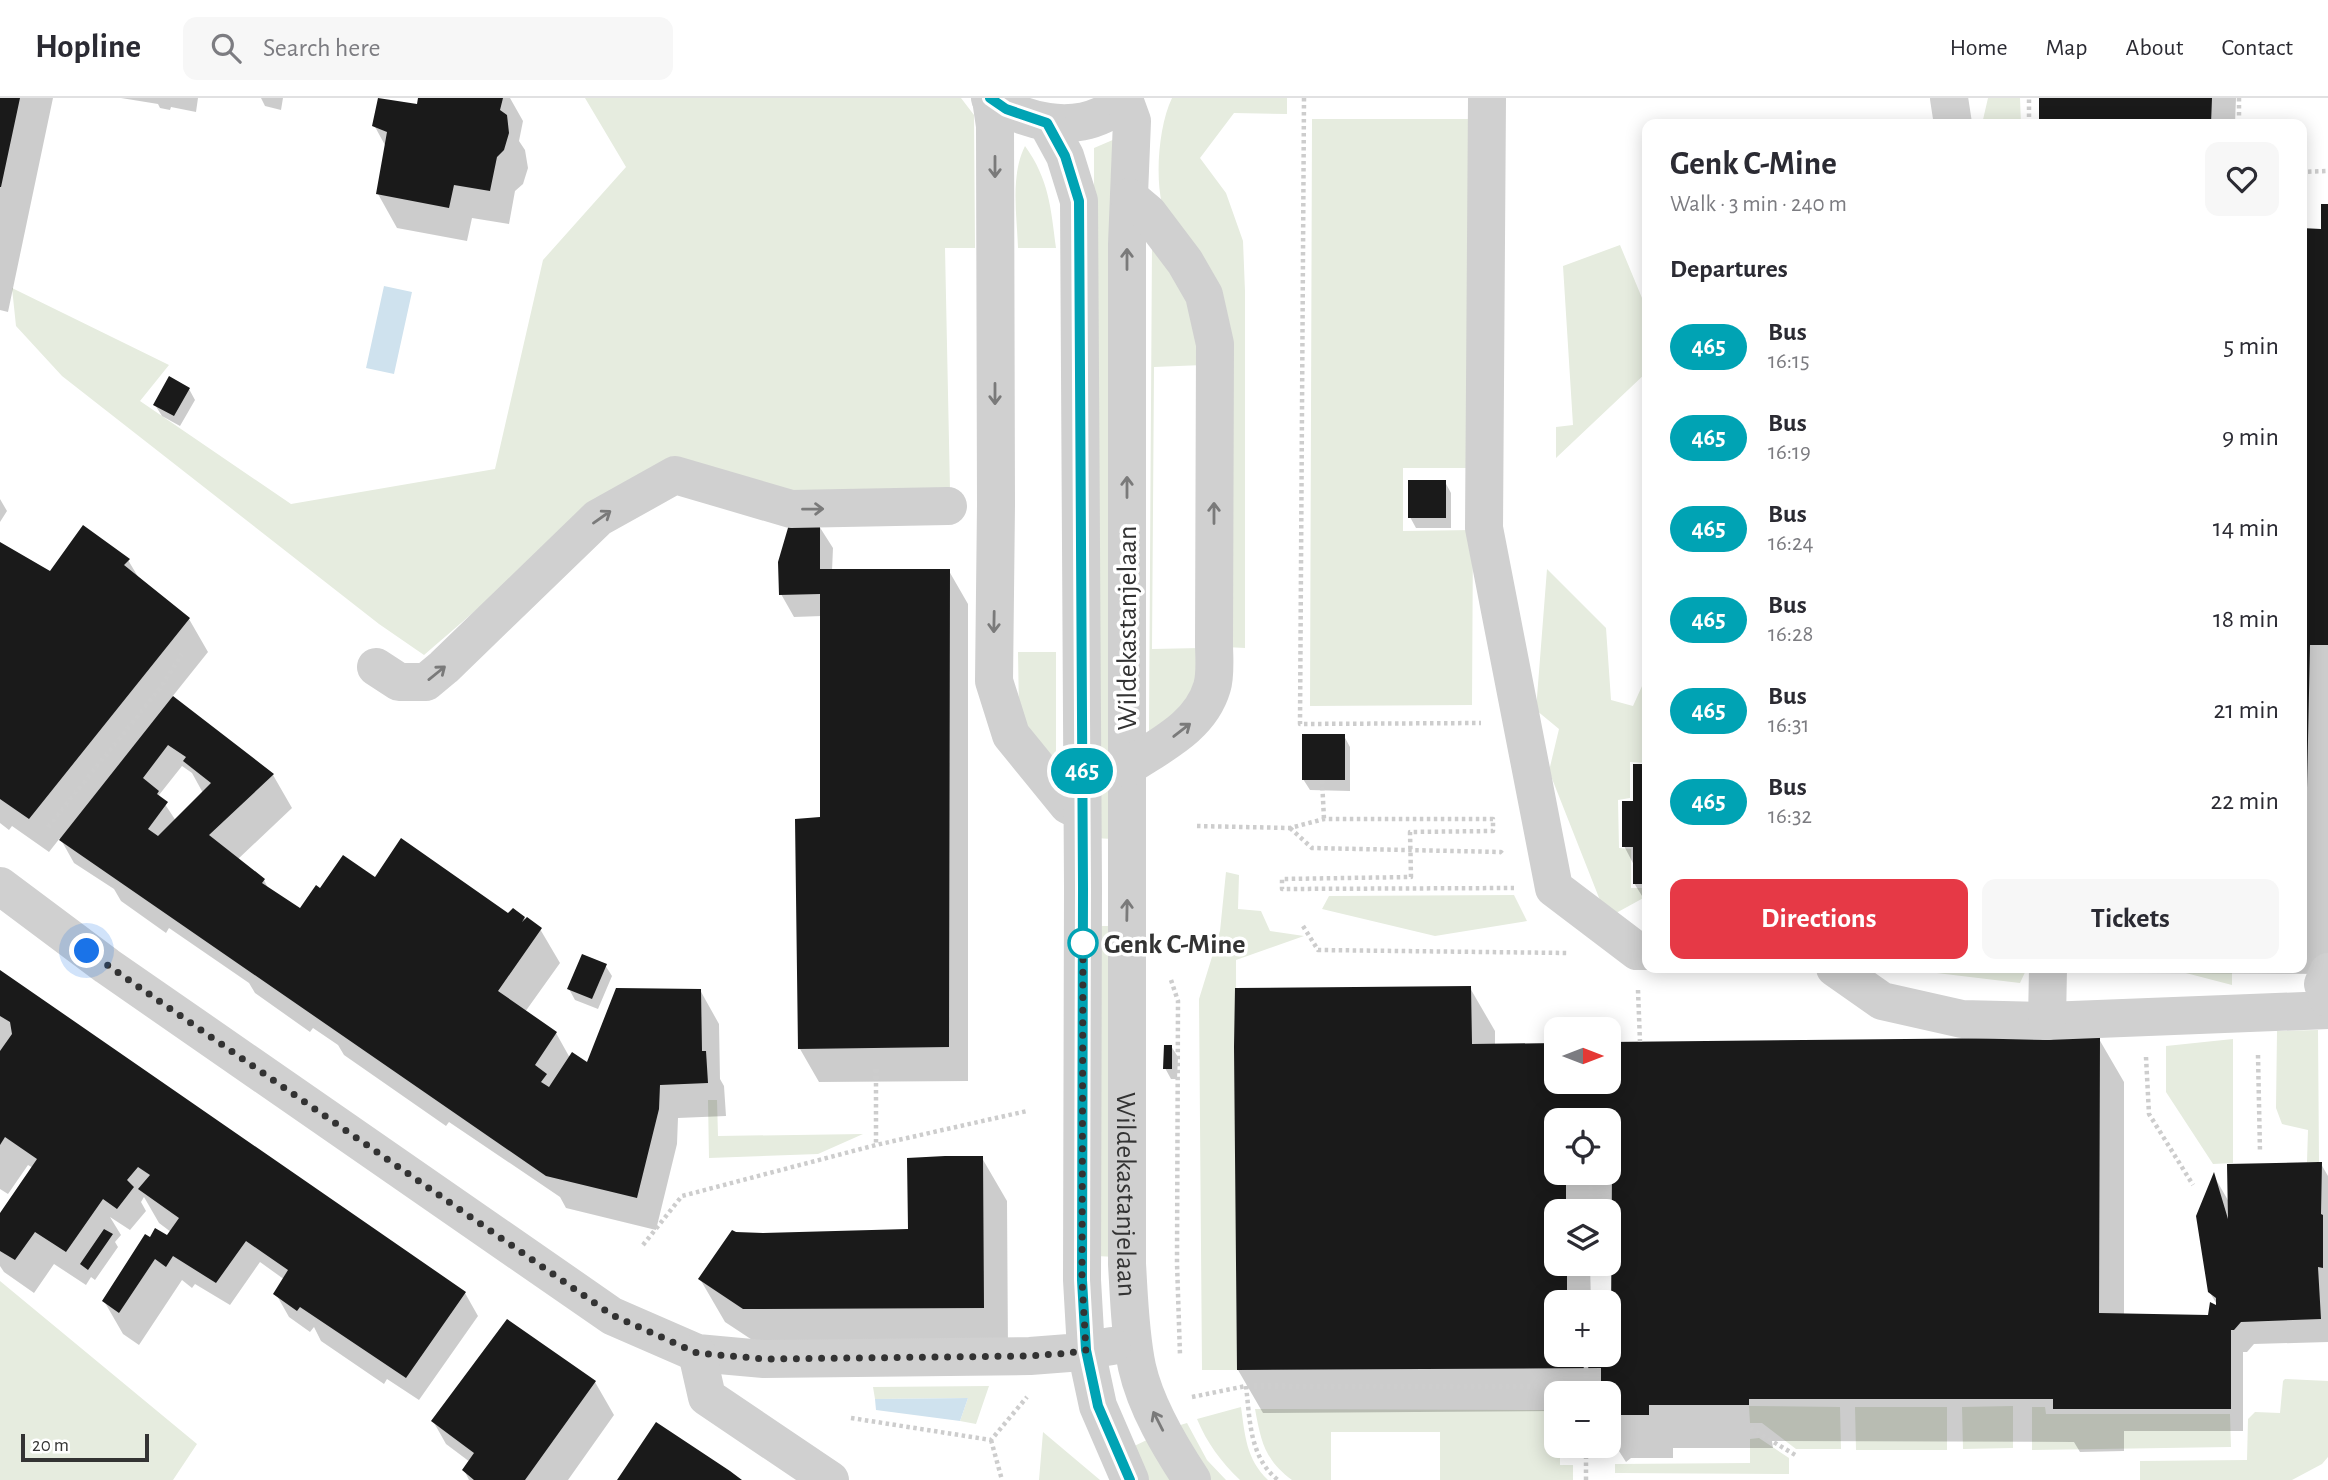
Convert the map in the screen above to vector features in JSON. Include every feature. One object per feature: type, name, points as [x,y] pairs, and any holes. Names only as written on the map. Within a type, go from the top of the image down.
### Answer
[{"type":"street","points":[[990,98],[995,140],[993,681],[1011,735],[1068,805],[1082,812]]},
{"type":"street","name":"Wildekastanjelaan","points":[[990,98],[1006,109],[1047,123],[1082,121],[1108,112],[1124,99],[1132,121],[1127,244],[1126,1264],[1137,1368],[1151,1406],[1192,1480]]},
{"type":"street","points":[[1487,98],[1484,528],[1554,888],[1642,951]]},
{"type":"street","points":[[1949,98],[1952,119]]},
{"type":"street","name":"Wildekastanjelaan","points":[[1047,123],[1065,156],[1079,201],[1082,1280],[1086,1350],[1098,1406],[1130,1480]]},
{"type":"street","points":[[1126,768],[1197,718],[1213,686],[1214,643],[1215,344],[1204,295],[1185,262],[1148,213],[1129,197]]},
{"type":"street","points":[[376,667],[399,682],[426,682],[598,517],[675,475],[791,509],[948,506]]},
{"type":"street","points":[[0,886],[118,974],[612,1315],[697,1353],[764,1359],[1030,1356],[1069,1353],[1134,1342]]},
{"type":"street","points":[[2328,972],[2323,984],[2328,998]]},
{"type":"street","points":[[1842,973],[1882,1001],[1962,1019],[2047,1021],[2328,1010]]},
{"type":"street","points":[[2047,1021],[2048,973]]},
{"type":"street","points":[[697,1353],[707,1397],[830,1480]]},
{"type":"path","points":[[1304,98],[1300,724],[1522,723]]},
{"type":"path","points":[[2029,98],[2029,119]]},
{"type":"path","points":[[2239,98],[2239,119]]},
{"type":"path","points":[[2307,172],[2328,172]]},
{"type":"path","points":[[48,827],[161,687],[182,654]]},
{"type":"path","points":[[1322,780],[1324,820]]},
{"type":"path","points":[[1197,826],[1290,828],[1324,820],[1493,820],[1493,831],[1410,832],[1411,877],[1282,879],[1282,889],[1503,888]]},
{"type":"path","points":[[1290,828],[1312,848],[1501,852]]},
{"type":"path","points":[[1303,926],[1318,950],[1576,953],[1596,920]]},
{"type":"path","points":[[1640,1042],[1642,951]]},
{"type":"path","points":[[1178,1001],[1177,1263],[1180,1356]]},
{"type":"path","points":[[2245,1013],[2260,1152]]},
{"type":"path","points":[[2143,1018],[2149,1114],[2193,1185]]},
{"type":"path","points":[[876,1069],[876,1145]]},
{"type":"path","points":[[643,1245],[682,1196],[876,1145],[1027,1111]]},
{"type":"path","points":[[1586,1367],[1586,1381]]},
{"type":"path","points":[[1246,1385],[1252,1441],[1267,1471],[1278,1480]]},
{"type":"path","points":[[1198,1395],[1246,1385],[1544,1389]]},
{"type":"path","points":[[991,1440],[1030,1393]]},
{"type":"path","points":[[850,1418],[991,1440]]},
{"type":"path","points":[[1750,1428],[1797,1456]]},
{"type":"path","points":[[991,1440],[1002,1480]]},
{"type":"path","points":[[1586,1458],[1586,1480]]},
{"type":"shaded area","points":[[585,98],[961,98],[974,115],[975,248],[945,248],[950,490],[859,494],[620,486],[424,655],[379,624],[62,376],[16,326],[12,288],[169,365],[140,401],[291,504],[495,469],[543,260],[626,167]]},
{"type":"shaded area","points":[[1172,98],[1287,98],[1287,114],[1234,113],[1200,158],[1226,193],[1243,241],[1245,648],[1226,647],[1228,336],[1162,204],[1160,192],[1161,136]]},
{"type":"shaded area","points":[[1988,98],[2020,98],[2021,119],[1983,119]]},
{"type":"shaded area","points":[[1312,119],[1471,119],[1470,468],[1403,468],[1403,531],[1473,530],[1472,705],[1310,706]]},
{"type":"shaded area","points":[[1115,139],[1113,839],[1094,838],[1094,148]]},
{"type":"shaded area","points":[[1025,146],[1044,182],[1056,248],[1018,248],[1016,183],[1017,170]]},
{"type":"shaded area","points":[[1152,243],[1189,286],[1203,365],[1154,367],[1152,649],[1201,648],[1192,705],[1149,731]]},
{"type":"shaded area","points":[[1620,245],[1642,298],[1642,377],[1556,458],[1556,427],[1573,425],[1563,266]]},
{"type":"shaded area","points":[[1547,569],[1606,628],[1611,700],[1633,706],[1642,686],[1642,763],[1630,762],[1630,798],[1618,800],[1619,848],[1631,849],[1631,888],[1642,888],[1642,899],[1607,918],[1549,771],[1559,729],[1536,710]]},
{"type":"shaded area","points":[[1018,652],[1056,652],[1056,770],[1019,713]]},
{"type":"shaded area","points":[[1226,872],[1239,875],[1238,909],[1261,911],[1270,931],[1304,936],[1236,960],[1237,1370],[1202,1370],[1199,999],[1220,931]]},
{"type":"shaded area","points":[[1514,895],[1527,921],[1435,936],[1322,909],[1329,896]]},
{"type":"shaded area","points":[[1092,926],[1114,926],[1116,1257],[1096,1256]]},
{"type":"shaded area","points":[[1937,973],[2025,973],[2020,983]]},
{"type":"shaded area","points":[[2186,973],[2232,973],[2232,985]]},
{"type":"shaded area","points":[[2318,1030],[2319,1162],[2307,1162],[2308,1130],[2282,1124],[2276,1108],[2277,1031]]},
{"type":"shaded area","points":[[2233,1039],[2233,1163],[2213,1164],[2166,1092],[2166,1046]]},
{"type":"shaded area","points":[[708,1100],[717,1100],[718,1136],[863,1134],[818,1154],[709,1158]]},
{"type":"shaded area","points":[[0,1281],[197,1444],[173,1480],[0,1480]]},
{"type":"shaded area","points":[[2285,1379],[2328,1381],[2328,1457],[2322,1464],[2292,1480],[2140,1480],[2140,1461],[2247,1460],[2248,1419],[2255,1412],[2280,1413]]},
{"type":"shaded area","points":[[989,1386],[976,1424],[960,1421],[968,1398],[875,1399],[873,1387]]},
{"type":"shaded area","points":[[1749,1406],[1840,1407],[1841,1449],[1796,1449],[1762,1423],[1750,1423]]},
{"type":"shaded area","points":[[2013,1406],[2013,1448],[1963,1449],[1962,1407]]},
{"type":"shaded area","points":[[1241,1407],[1251,1455],[1268,1480],[1240,1480],[1215,1452],[1197,1419]]},
{"type":"shaded area","points":[[1855,1407],[1947,1407],[1947,1450],[1856,1450]]},
{"type":"shaded area","points":[[2032,1407],[2045,1407],[2046,1414],[2230,1414],[2231,1447],[2032,1450]]},
{"type":"shaded area","points":[[1255,1409],[1544,1410],[1544,1458],[1560,1458],[1560,1465],[1573,1465],[1573,1480],[1440,1480],[1440,1432],[1331,1432],[1331,1480],[1292,1480],[1275,1465],[1265,1449]]},
{"type":"shaded area","points":[[1187,1423],[1207,1460],[1226,1480],[1206,1480],[1174,1427]]},
{"type":"shaded area","points":[[1043,1432],[1100,1480],[1039,1480]]},
{"type":"shaded area","points":[[1151,1438],[1175,1480],[1144,1480],[1128,1449]]},
{"type":"shaded area","points":[[1759,1438],[1789,1458],[1789,1474],[1615,1473],[1615,1464],[1750,1463],[1750,1439]]},
{"type":"water","points":[[384,286],[412,292],[394,374],[366,368]]},
{"type":"water","points":[[968,1398],[960,1421],[876,1410],[875,1399]]},
{"type":"building","points":[[0,98],[20,98],[1,187],[0,187]]},
{"type":"building","points":[[378,98],[417,104],[418,98],[503,98],[500,110],[507,115],[509,133],[504,150],[497,157],[490,191],[454,185],[449,208],[376,194],[387,132],[372,126]]},
{"type":"building","points":[[2039,98],[2212,98],[2211,119],[2039,119]]},
{"type":"building","points":[[2321,204],[2328,204],[2328,645],[2310,645],[2307,788],[2307,228],[2321,229]]},
{"type":"building","points":[[169,376],[190,388],[174,416],[153,405]]},
{"type":"building","points":[[1408,480],[1446,480],[1446,518],[1408,518]]},
{"type":"building","points":[[790,521],[820,524],[820,569],[950,569],[949,1047],[798,1049],[795,819],[820,817],[820,594],[779,595],[778,562]]},
{"type":"building","points":[[83,525],[130,559],[124,565],[190,618],[29,819],[0,799],[0,542],[50,571]]},
{"type":"building","points":[[173,696],[274,774],[209,835],[265,879],[262,883],[300,908],[316,885],[320,888],[343,855],[375,877],[401,838],[508,913],[513,908],[525,917],[522,922],[527,917],[542,928],[498,991],[557,1032],[535,1065],[547,1074],[541,1082],[549,1087],[572,1052],[587,1062],[616,988],[701,989],[702,1051],[706,1051],[708,1083],[660,1085],[659,1109],[637,1198],[546,1176],[59,840]],"holes":[[[168,745],[186,757],[183,761],[211,783],[158,836],[148,829],[168,802],[143,778]]]},
{"type":"building","points":[[1302,734],[1345,734],[1345,780],[1302,780]]},
{"type":"building","points":[[1633,764],[1642,764],[1642,884],[1633,884],[1633,847],[1622,847],[1622,801],[1633,801]]},
{"type":"building","points":[[582,954],[607,964],[592,999],[567,989]]},
{"type":"building","points":[[0,970],[466,1292],[406,1378],[300,1307],[297,1311],[273,1294],[288,1270],[246,1241],[216,1283],[173,1256],[166,1267],[155,1259],[119,1313],[102,1301],[145,1234],[150,1237],[155,1228],[167,1235],[179,1218],[138,1189],[150,1175],[138,1167],[127,1180],[134,1187],[117,1209],[103,1199],[66,1252],[35,1232],[15,1260],[0,1251],[0,1213],[37,1159],[5,1137],[0,1145],[0,1051],[12,1034],[10,1022],[0,1016]]},
{"type":"building","points":[[1471,986],[1472,1044],[1544,1043],[1544,1094],[1621,1094],[1621,1042],[2100,1037],[2099,1313],[2208,1315],[2210,1302],[2216,1305],[2216,1298],[2208,1292],[2196,1216],[2214,1172],[2228,1219],[2227,1164],[2322,1162],[2323,1268],[2318,1267],[2321,1319],[2241,1322],[2231,1330],[2231,1409],[2053,1409],[2053,1399],[1749,1399],[1749,1405],[1649,1405],[1649,1415],[1621,1415],[1621,1381],[1601,1381],[1601,1368],[1237,1370],[1235,988]]},
{"type":"building","points":[[1164,1045],[1172,1045],[1172,1069],[1163,1069]]},
{"type":"building","points":[[983,1156],[984,1308],[743,1309],[698,1279],[732,1230],[763,1233],[908,1229],[907,1158]]},
{"type":"building","points":[[104,1229],[113,1234],[88,1270],[80,1264]]},
{"type":"building","points":[[507,1319],[596,1381],[525,1480],[474,1480],[462,1470],[474,1453],[431,1421]]},
{"type":"building","points":[[656,1422],[730,1471],[742,1480],[617,1480]]},
{"type":"bus line","name":"465","points":[[990,98],[1006,109],[1047,123],[1065,156],[1079,201],[1082,1280],[1086,1350],[1098,1406],[1130,1480]]},
{"type":"place","name":"Genk C-Mine","points":[[1083,943]]},
{"type":"route","points":[[87,951],[612,1315],[697,1353],[764,1359],[1030,1356],[1086,1350],[1082,1280],[1083,940],[1083,943]]}]
